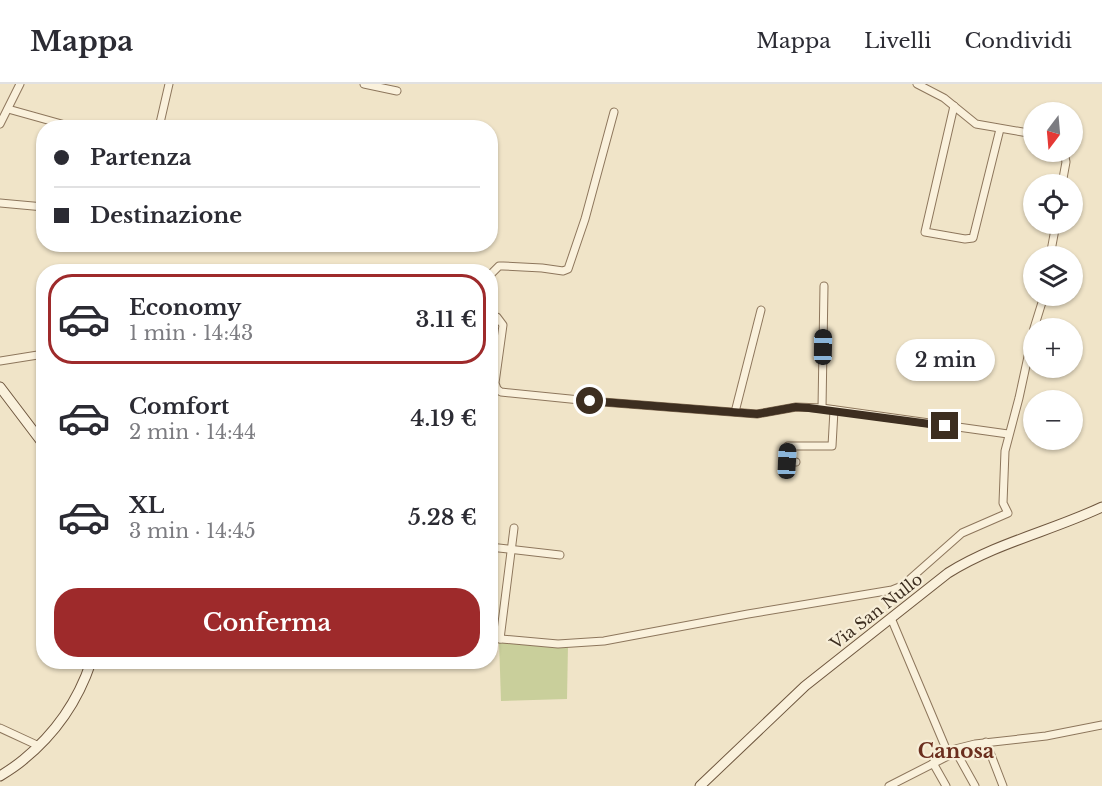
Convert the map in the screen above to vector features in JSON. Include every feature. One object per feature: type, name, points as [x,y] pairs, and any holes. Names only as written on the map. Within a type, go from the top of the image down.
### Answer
[{"type":"street","points":[[0,124],[20,84]]},
{"type":"street","points":[[161,120],[169,84]]},
{"type":"street","points":[[364,84],[397,91]]},
{"type":"street","points":[[917,84],[944,98],[976,124],[1023,132]]},
{"type":"street","points":[[954,106],[925,232],[965,240],[973,238],[1000,129]]},
{"type":"street","points":[[8,108],[49,120]]},
{"type":"street","points":[[498,268],[503,266],[542,268],[563,272],[568,269],[585,219],[614,112]]},
{"type":"street","points":[[0,203],[36,206]]},
{"type":"street","points":[[822,408],[824,286]]},
{"type":"street","points":[[735,412],[761,310]]},
{"type":"street","points":[[498,318],[503,325],[498,361]]},
{"type":"street","points":[[0,361],[36,355]]},
{"type":"street","points":[[514,528],[500,639],[558,644],[604,641],[892,590],[902,586],[962,533],[1008,513],[1003,503],[1005,451],[1023,378]]},
{"type":"street","points":[[0,387],[36,434]]},
{"type":"street","points":[[498,390],[501,392],[590,401],[757,414],[796,407],[822,408],[1008,434]]},
{"type":"street","points":[[796,462],[787,461],[788,446],[832,446],[834,410]]},
{"type":"street","name":"Via San Nullo","points":[[700,786],[805,686],[948,573],[969,560],[1102,507]]},
{"type":"street","points":[[498,548],[560,555]]},
{"type":"street","points":[[891,618],[945,749],[949,751],[986,742],[1046,736],[1102,725]]},
{"type":"street","points":[[1,777],[22,762],[48,737],[74,704],[88,669]]},
{"type":"street","points":[[0,728],[39,746]]},
{"type":"street","points":[[986,742],[1003,786]]},
{"type":"street","points":[[889,786],[955,750]]},
{"type":"street","points":[[955,750],[975,786]]},
{"type":"street","points":[[933,763],[946,786]]},
{"type":"green space","points":[[499,641],[568,645],[567,699],[501,701]]},
{"type":"district","name":"Canosa","points":[[956,751]]},
{"type":"route","points":[[590,401],[757,414],[796,407],[822,408],[945,426]]}]
